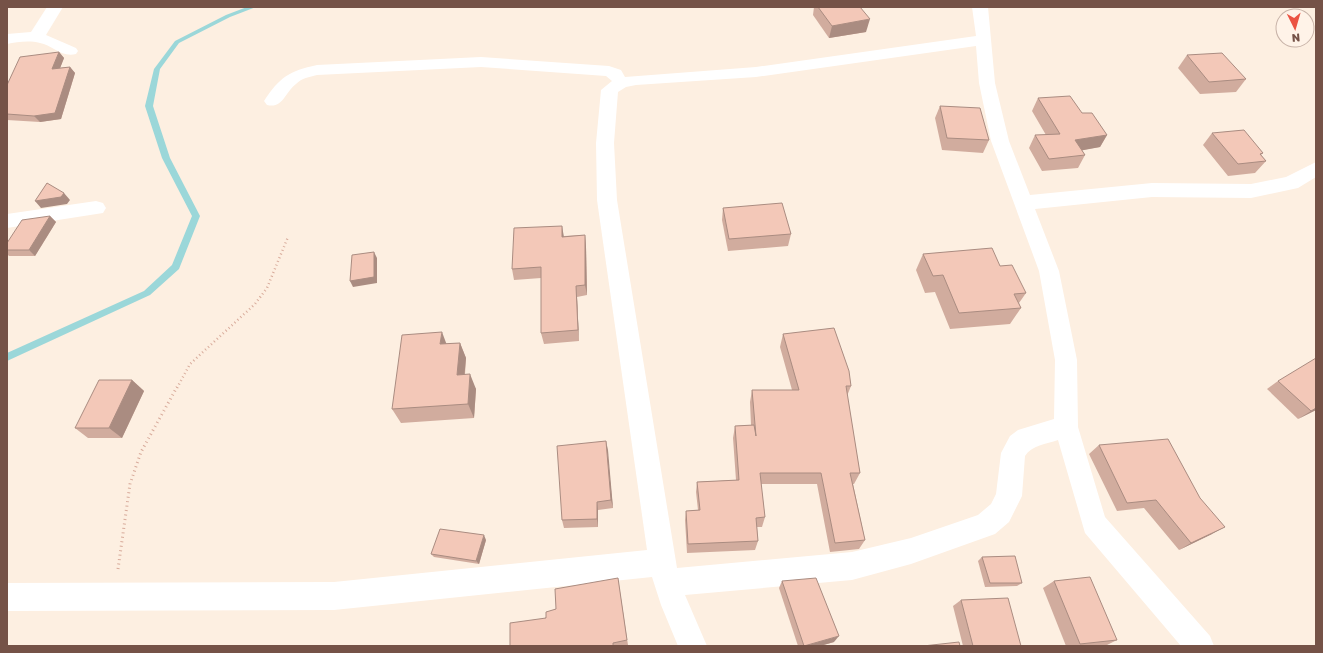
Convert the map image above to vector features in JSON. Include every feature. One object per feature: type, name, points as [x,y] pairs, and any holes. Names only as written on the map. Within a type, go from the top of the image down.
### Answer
[{"type":"street","points":[[37,36],[55,7]]},
{"type":"street","points":[[980,7],[987,83],[1000,141],[1049,271],[1066,360],[1066,427],[1094,524],[1200,646]]},
{"type":"street","points":[[7,39],[37,36],[47,38],[70,51]]},
{"type":"street","points":[[693,646],[664,573],[607,200],[605,143],[610,90],[621,83],[636,80],[756,72],[984,40]]},
{"type":"street","points":[[273,101],[287,81],[300,73],[317,70],[452,62],[481,62],[609,72],[615,74],[621,83]]},
{"type":"street","points":[[1024,203],[1152,190],[1251,191],[1291,183],[1316,168]]},
{"type":"street","points":[[7,220],[96,208]]},
{"type":"street","points":[[7,597],[334,596],[664,573],[852,566],[911,551],[986,525],[1000,513],[1009,496],[1013,453],[1019,444],[1027,438],[1066,427]]},
{"type":"path","points":[[114,597],[130,484],[141,452],[190,364],[255,304],[267,288],[288,237]]},
{"type":"building","points":[[818,7],[860,7],[870,19],[832,26]]},
{"type":"building","points":[[59,52],[52,69],[70,67],[55,113],[34,116],[7,114],[7,85],[20,57]]},
{"type":"building","points":[[1222,53],[1246,79],[1209,82],[1187,55]]},
{"type":"building","points":[[1070,96],[1082,113],[1092,113],[1107,135],[1075,140],[1085,155],[1049,159],[1035,135],[1060,134],[1038,98]]},
{"type":"building","points":[[940,106],[980,108],[989,140],[947,138]]},
{"type":"building","points":[[1244,130],[1263,153],[1260,154],[1266,161],[1238,164],[1212,133]]},
{"type":"building","points":[[47,183],[64,193],[61,197],[35,201]]},
{"type":"building","points":[[782,203],[791,234],[729,239],[723,208]]},
{"type":"building","points":[[50,216],[29,250],[7,250],[7,243],[22,220]]},
{"type":"building","points":[[562,226],[562,237],[585,235],[585,285],[576,286],[578,330],[541,333],[541,267],[512,269],[514,228]]},
{"type":"building","points":[[992,248],[1000,266],[1012,265],[1026,293],[1014,294],[1021,308],[959,313],[943,275],[933,276],[923,254]]},
{"type":"building","points":[[374,252],[374,277],[350,281],[352,255]]},
{"type":"building","points":[[834,328],[849,371],[851,386],[846,386],[860,473],[850,473],[865,540],[835,543],[821,473],[760,473],[765,517],[756,518],[758,541],[688,544],[686,511],[700,510],[697,482],[739,480],[735,426],[754,425],[756,436],[752,390],[799,390],[783,334]]},
{"type":"building","points":[[442,332],[440,344],[460,343],[457,375],[470,374],[468,404],[392,409],[402,335]]},
{"type":"building","points":[[1316,358],[1316,408],[1311,411],[1278,381]]},
{"type":"building","points":[[99,380],[132,380],[109,428],[75,428]]},
{"type":"building","points":[[1168,439],[1200,498],[1225,527],[1191,543],[1156,500],[1127,503],[1099,445]]},
{"type":"building","points":[[606,441],[611,500],[597,502],[597,519],[562,520],[557,446]]},
{"type":"building","points":[[440,529],[484,535],[476,561],[431,554]]},
{"type":"building","points":[[1015,556],[1022,583],[990,583],[982,557]]},
{"type":"building","points":[[1090,577],[1117,640],[1080,644],[1054,581]]},
{"type":"building","points":[[618,578],[627,640],[613,643],[613,646],[510,646],[510,623],[546,618],[546,612],[556,609],[555,589]]},
{"type":"building","points":[[816,578],[839,636],[804,646],[782,581]]},
{"type":"building","points":[[1008,598],[1021,646],[973,646],[961,600]]},
{"type":"building","points":[[959,642],[960,646],[923,646]]},
{"type":"waterway","points":[[7,357],[147,293],[176,267],[196,216],[166,158],[149,106],[157,69],[177,42],[228,16],[253,7]]}]
